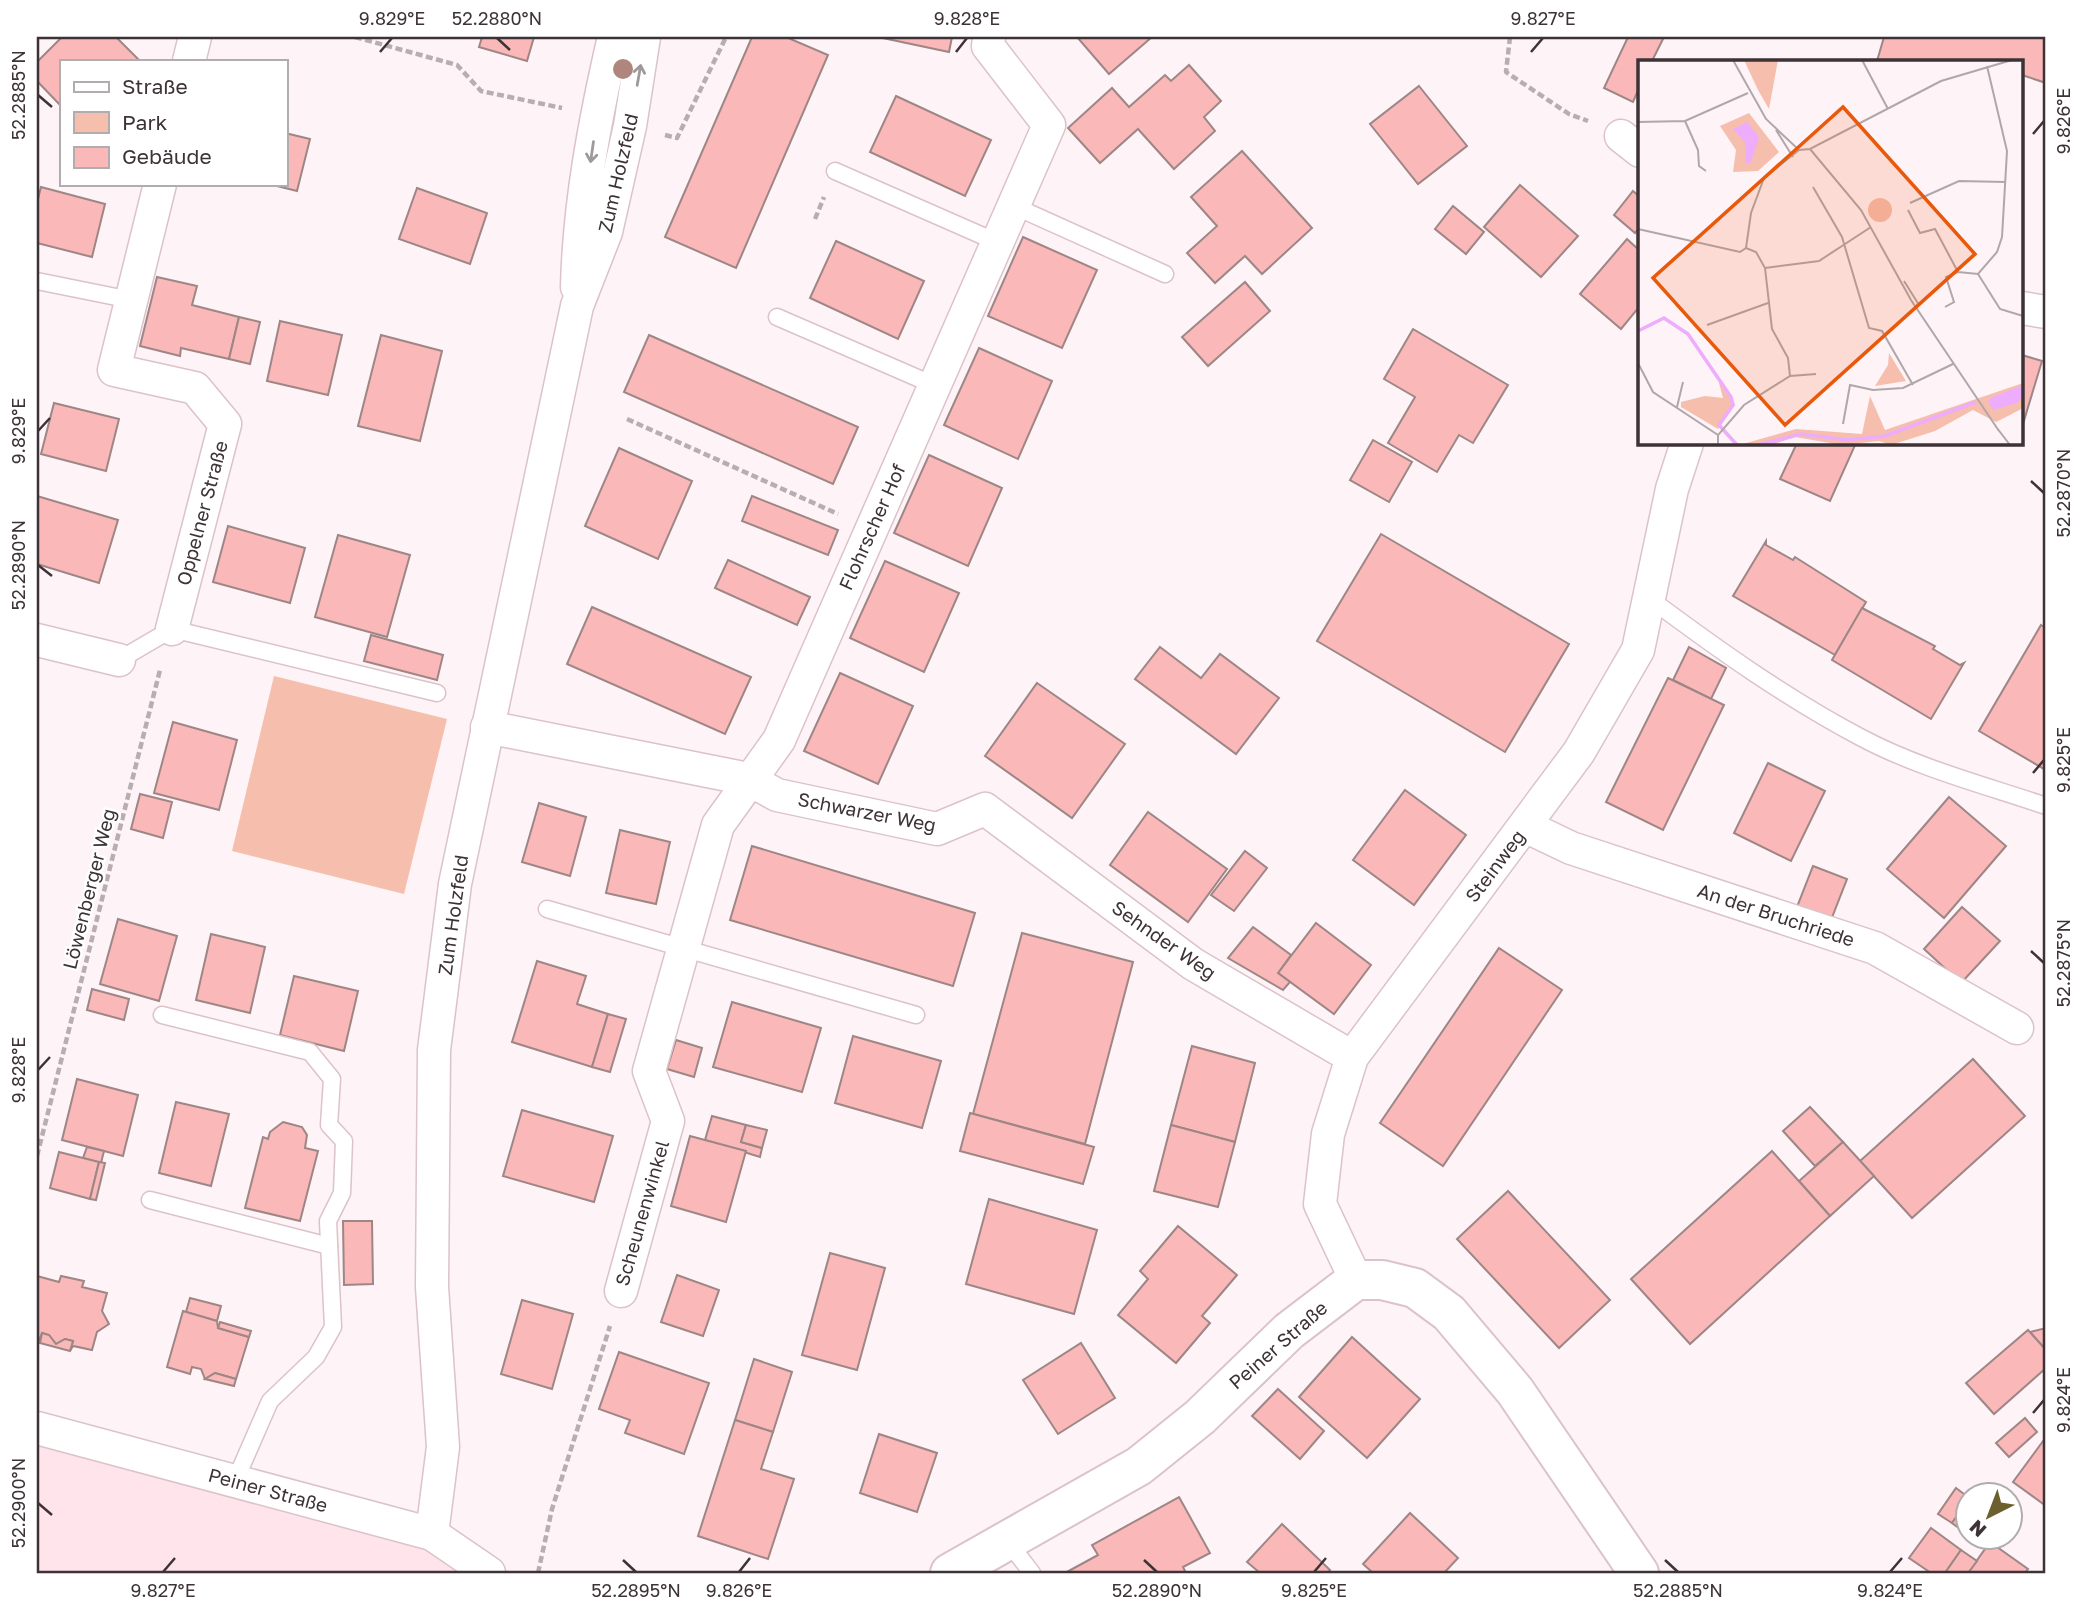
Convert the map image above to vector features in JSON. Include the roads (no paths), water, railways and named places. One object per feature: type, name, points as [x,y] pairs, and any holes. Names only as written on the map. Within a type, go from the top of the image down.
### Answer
[{"type":"street","points":[[189,60],[195,37]]},
{"type":"street","name":"Zum Holzfeld","points":[[577,306],[579,226],[597,116],[614,37]]},
{"type":"street","name":"Zum Holzfeld","points":[[432,1534],[443,1447],[432,1287],[434,1050],[455,884],[577,306],[606,232],[630,126],[644,37]]},
{"type":"street","name":"Flohrscher Hof","points":[[748,779],[779,740],[1049,125],[988,46],[989,37]]},
{"type":"street","name":"Oppelner Straße","points":[[159,186],[114,370],[195,388],[225,424],[172,629]]},
{"type":"street","points":[[2024,308],[2046,313]]},
{"type":"street","name":"Steinweg","points":[[1356,1280],[1320,1204],[1328,1134],[1352,1057],[1579,752],[1638,650],[1672,489],[1687,444]]},
{"type":"street","points":[[37,640],[119,660]]},
{"type":"street","points":[[487,727],[748,779]]},
{"type":"street","name":"Schwarzer Weg","points":[[748,779],[777,795],[937,830],[985,809]]},
{"type":"street","name":"Scheunenwinkel","points":[[621,1291],[668,1121],[649,1071],[718,825],[748,779]]},
{"type":"street","name":"Sehnder Weg","points":[[985,809],[1193,964],[1352,1057]]},
{"type":"street","name":"An der Bruchriede","points":[[1525,826],[1571,848],[1875,948],[2017,1028]]},
{"type":"street","points":[[1356,1280],[1382,1280],[1415,1288],[1449,1313],[1515,1391],[1639,1573]]},
{"type":"street","name":"Peiner Straße","points":[[950,1573],[1139,1466],[1200,1417],[1289,1331],[1356,1280]]},
{"type":"street","name":"Peiner Straße","points":[[37,1429],[432,1534],[489,1573]]},
{"type":"lane","points":[[835,171],[999,243]]},
{"type":"lane","points":[[1014,206],[1165,274]]},
{"type":"lane","points":[[37,281],[131,300]]},
{"type":"lane","points":[[777,317],[936,386]]},
{"type":"lane","points":[[1649,598],[1717,649],[1860,737],[1920,764],[2046,806]]},
{"type":"lane","points":[[119,660],[172,629],[437,693]]},
{"type":"lane","points":[[547,909],[916,1015]]},
{"type":"lane","points":[[162,1015],[310,1052],[332,1079],[329,1125],[344,1141],[342,1193],[328,1221],[333,1327],[316,1357],[271,1401],[235,1481]]},
{"type":"lane","points":[[150,1200],[329,1246]]},
{"type":"lane","points":[[1008,1542],[1032,1573]]}]
